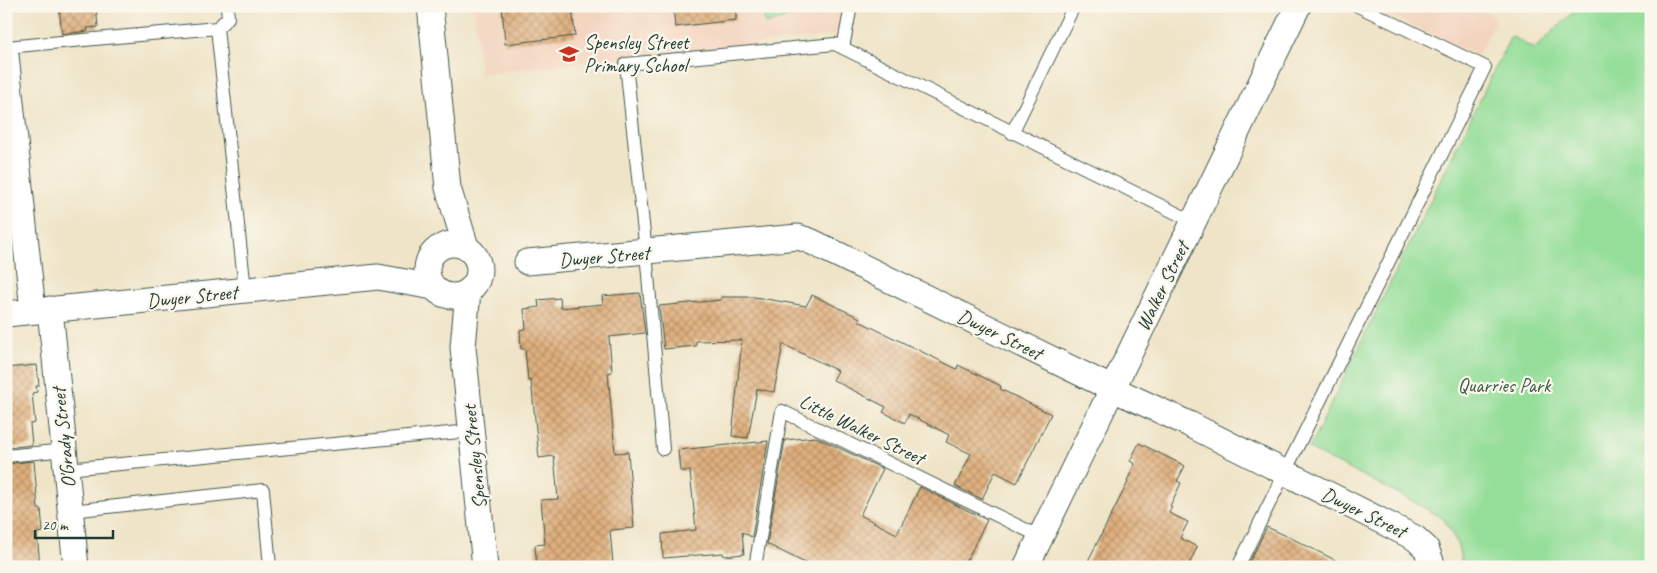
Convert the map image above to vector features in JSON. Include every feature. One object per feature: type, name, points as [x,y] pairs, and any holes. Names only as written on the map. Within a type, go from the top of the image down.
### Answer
[{"type":"street","points":[[430,6],[448,188],[466,247]]},
{"type":"street","name":"Walker Street","points":[[1026,567],[1298,6]]},
{"type":"street","name":"O'Grady Street","points":[[7,69],[66,460],[76,567]]},
{"type":"street","points":[[436,252],[448,244],[457,244],[466,247],[473,253],[478,260],[479,269],[478,278],[474,286],[449,291],[429,278],[427,269],[436,252],[448,188]]},
{"type":"street","name":"Dwyer Street","points":[[527,262],[798,237],[1189,424],[1415,538],[1426,548],[1433,567]]},
{"type":"street","name":"Dwyer Street","points":[[378,277],[436,252]]},
{"type":"street","name":"Dwyer Street","points":[[6,314],[378,277],[449,291]]},
{"type":"street","name":"Spensley Street","points":[[449,291],[463,347],[485,567]]},
{"type":"lane","points":[[6,47],[217,28],[228,18],[227,6]]},
{"type":"lane","points":[[843,48],[851,6]]},
{"type":"lane","points":[[1012,133],[1074,6]]},
{"type":"lane","points":[[1238,567],[1485,67],[1358,6]]},
{"type":"lane","points":[[217,28],[245,290]]},
{"type":"lane","points":[[663,449],[646,252],[626,64],[834,44],[1194,222]]},
{"type":"lane","name":"Little Walker Street","points":[[755,567],[782,411],[1041,536]]},
{"type":"lane","points":[[6,456],[66,460],[471,431]]},
{"type":"lane","points":[[71,511],[263,490],[270,567]]},
{"type":"shaded area","name":"Spensley Street Primary School","points":[[474,6],[843,6],[838,35],[480,74]]},
{"type":"shaded area","points":[[1372,6],[1474,6],[1496,18],[1478,56]]},
{"type":"green space","points":[[763,6],[825,6],[765,24]]},
{"type":"green space","name":"Quarries Park","points":[[1580,6],[1651,6],[1651,567],[1463,567],[1457,543],[1444,519],[1407,498],[1309,449],[1511,36],[1534,49]]},
{"type":"building","points":[[59,6],[96,6],[98,27],[87,28],[88,31],[62,34]]},
{"type":"building","points":[[502,6],[572,6],[575,36],[505,44]]},
{"type":"building","points":[[673,6],[736,6],[736,20],[675,27]]},
{"type":"building","points":[[640,293],[645,333],[609,337],[612,372],[608,373],[615,453],[628,452],[634,528],[610,530],[613,564],[584,567],[537,567],[535,545],[545,544],[541,500],[558,499],[554,456],[539,458],[531,380],[528,381],[525,349],[521,349],[520,330],[526,329],[524,309],[539,307],[538,300],[560,298],[561,308],[603,304],[602,296]]},
{"type":"building","points":[[812,295],[860,318],[859,321],[957,369],[958,365],[1001,386],[1000,389],[1051,414],[1017,483],[995,472],[982,499],[955,486],[971,454],[946,442],[949,435],[909,414],[905,423],[883,412],[886,407],[833,380],[838,371],[783,344],[774,392],[757,389],[748,438],[732,436],[742,340],[696,341],[696,346],[664,349],[659,306],[721,300],[721,297],[755,297],[806,306]]},
{"type":"building","points":[[37,365],[39,386],[36,386],[37,392],[32,393],[35,423],[30,424],[32,445],[6,448],[6,368]]},
{"type":"building","points":[[816,437],[883,469],[860,515],[897,534],[920,487],[987,520],[967,560],[965,560],[961,567],[813,567],[767,544],[785,440]]},
{"type":"building","points":[[768,441],[752,537],[742,532],[744,554],[724,556],[723,553],[663,558],[662,534],[696,530],[690,471],[680,471],[678,450]]},
{"type":"building","points":[[1139,443],[1185,466],[1177,481],[1181,483],[1170,506],[1172,507],[1169,513],[1188,522],[1180,538],[1197,547],[1188,567],[1085,567],[1128,482],[1135,464],[1130,461]]},
{"type":"building","points":[[34,461],[38,509],[41,509],[43,532],[37,533],[40,567],[6,567],[6,464]]},
{"type":"building","points":[[1267,527],[1293,539],[1349,567],[1247,567]]},
{"type":"place","name":"Spensley Street Primary School","points":[[569,54]]}]
